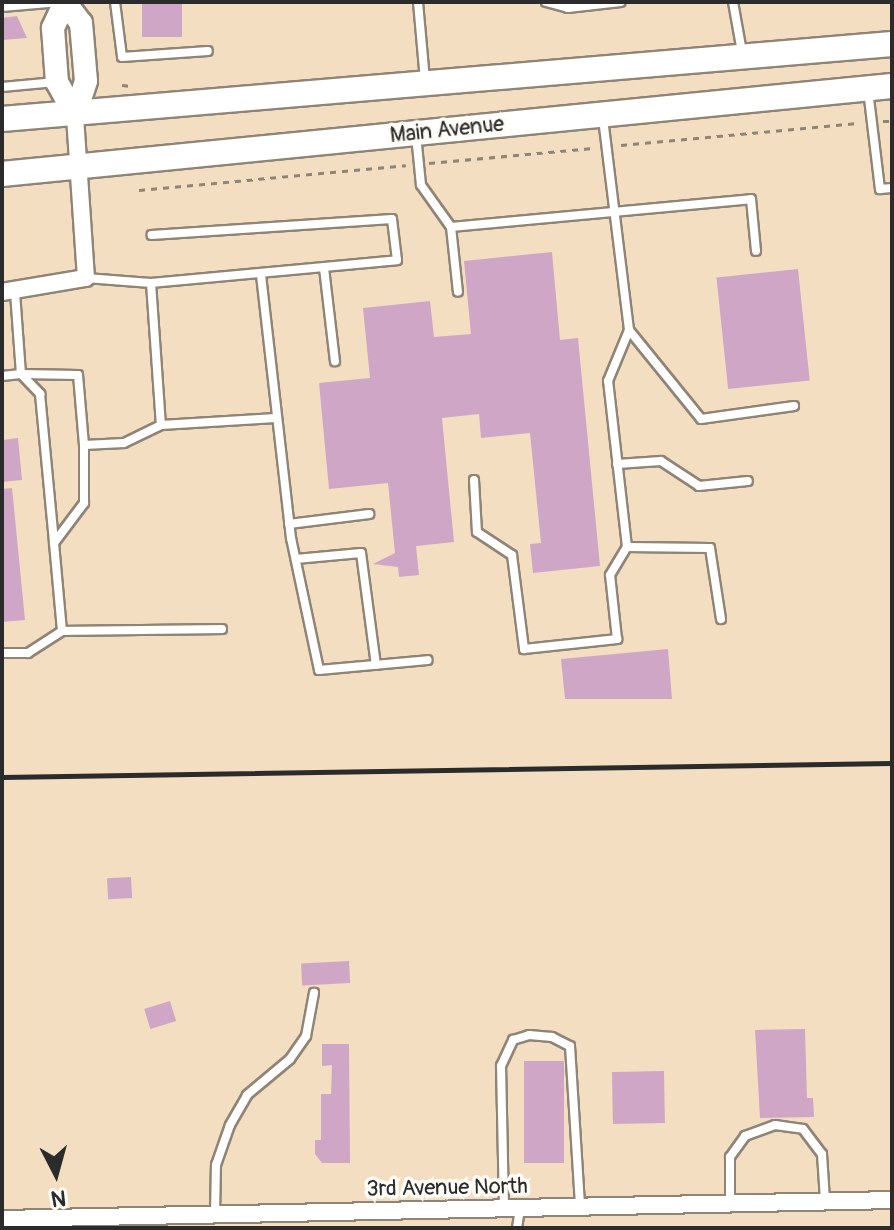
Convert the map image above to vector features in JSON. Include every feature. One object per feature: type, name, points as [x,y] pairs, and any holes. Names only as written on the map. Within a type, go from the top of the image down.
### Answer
[{"type":"main road","name":"Main Avenue","points":[[2,119],[425,87],[892,44]]},
{"type":"main road","name":"Main Avenue","points":[[2,174],[880,88]]},
{"type":"street","points":[[8,292],[86,278],[75,115],[86,81],[81,23],[65,2],[53,28],[57,82],[75,115]]},
{"type":"street","name":"3rd Avenue North","points":[[2,1219],[116,1222],[892,1200]]},
{"type":"lane","points":[[2,7],[65,2]]},
{"type":"lane","points":[[115,2],[122,57],[208,51]]},
{"type":"lane","points":[[418,2],[425,87]]},
{"type":"lane","points":[[546,2],[568,8],[621,2]]},
{"type":"lane","points":[[733,2],[742,56]]},
{"type":"lane","points":[[2,87],[57,82]]},
{"type":"lane","points":[[880,88],[872,122],[880,189],[892,188]]},
{"type":"lane","points":[[474,480],[477,532],[512,555],[524,649],[617,639],[610,575],[627,547],[608,381],[629,330],[603,115]]},
{"type":"lane","points":[[416,133],[421,185],[451,227],[458,292]]},
{"type":"lane","points":[[451,227],[751,199],[756,251]]},
{"type":"lane","points":[[86,278],[151,283],[397,260],[392,219],[152,235]]},
{"type":"lane","points":[[324,268],[335,361]]},
{"type":"lane","points":[[261,275],[289,524],[319,670],[428,660]]},
{"type":"lane","points":[[151,283],[161,425]]},
{"type":"lane","points":[[8,292],[21,374],[40,394],[62,631]]},
{"type":"lane","points":[[629,330],[701,419],[794,406]]},
{"type":"lane","points":[[2,376],[78,375],[84,445],[84,503],[54,543]]},
{"type":"lane","points":[[84,445],[124,443],[161,425],[276,418]]},
{"type":"lane","points":[[617,464],[661,461],[699,486],[748,481]]},
{"type":"lane","points":[[289,524],[369,514]]},
{"type":"lane","points":[[627,547],[710,548],[721,619]]},
{"type":"lane","points":[[296,559],[361,553],[376,665]]},
{"type":"lane","points":[[2,653],[28,653],[62,631],[222,629]]},
{"type":"lane","points":[[208,1220],[216,1165],[230,1125],[247,1095],[290,1059],[306,1036],[314,993]]},
{"type":"lane","points":[[517,1228],[512,1209],[501,1066],[513,1040],[529,1035],[552,1037],[570,1046],[580,1207]]},
{"type":"lane","points":[[730,1204],[730,1157],[745,1136],[775,1125],[803,1129],[822,1154],[825,1201]]},
{"type":"path","points":[[139,190],[892,121]]},
{"type":"building","points":[[142,2],[182,2],[182,37],[142,37]]},
{"type":"building","points":[[17,16],[27,38],[2,40],[2,18]]},
{"type":"building","points":[[552,252],[560,340],[578,338],[600,566],[533,573],[530,544],[541,543],[530,433],[481,438],[479,414],[442,418],[454,542],[416,546],[419,575],[399,577],[398,567],[373,564],[395,553],[388,483],[329,489],[319,383],[370,378],[363,308],[430,301],[434,337],[471,334],[464,261]]},
{"type":"building","points":[[798,269],[810,380],[728,389],[716,278]]},
{"type":"building","points":[[18,438],[22,480],[2,482],[2,440]]},
{"type":"building","points":[[12,488],[25,620],[2,622],[2,489]]},
{"type":"building","points":[[668,649],[672,699],[565,699],[561,659]]},
{"type":"building","points":[[131,877],[132,898],[108,899],[107,878]]},
{"type":"building","points":[[349,961],[350,983],[302,985],[301,964]]},
{"type":"building","points":[[170,1001],[176,1021],[150,1029],[144,1009]]},
{"type":"building","points":[[805,1029],[807,1098],[813,1098],[814,1117],[760,1118],[755,1030]]},
{"type":"building","points":[[322,1044],[349,1044],[350,1163],[322,1163],[315,1154],[315,1140],[321,1140],[321,1094],[331,1094],[332,1065],[322,1066]]},
{"type":"building","points":[[524,1061],[564,1061],[564,1163],[524,1163]]},
{"type":"building","points":[[664,1071],[665,1123],[613,1124],[612,1072]]},
{"type":"railway","points":[[2,777],[892,763]]}]
